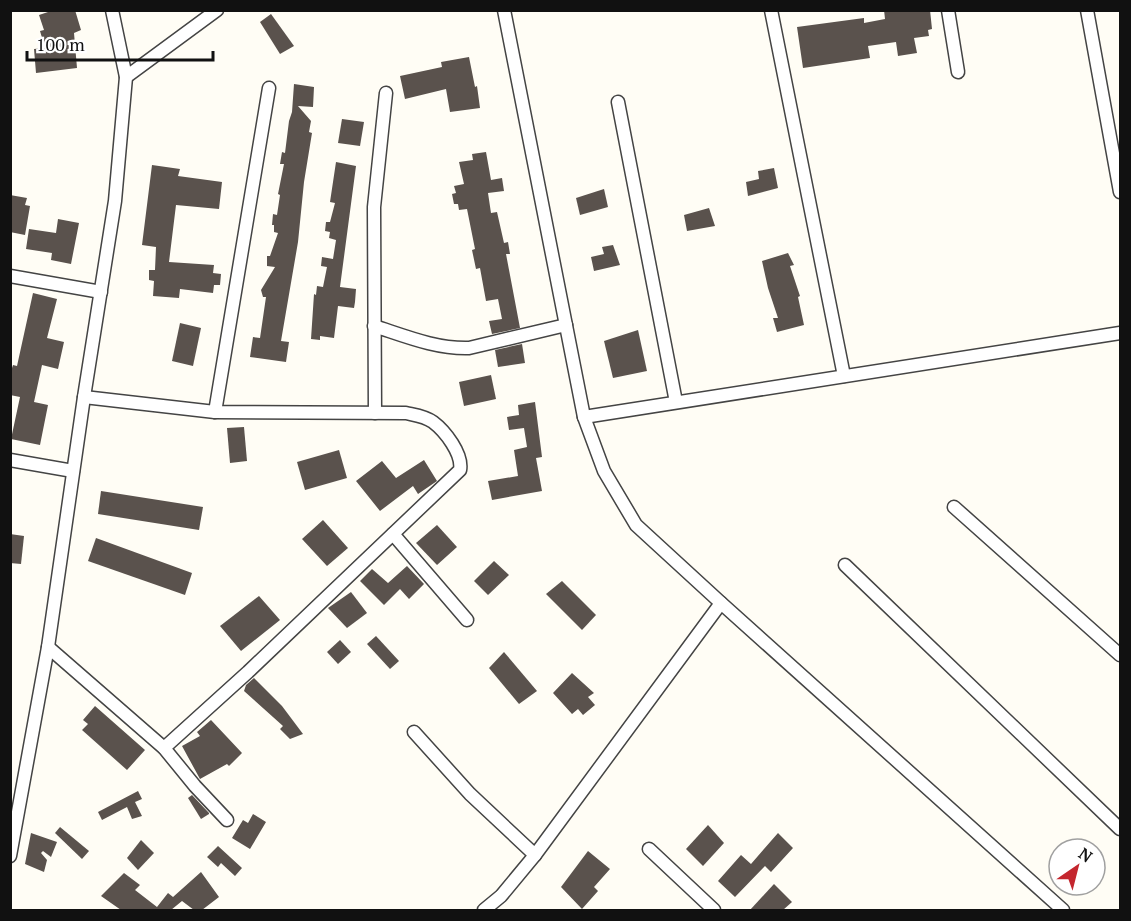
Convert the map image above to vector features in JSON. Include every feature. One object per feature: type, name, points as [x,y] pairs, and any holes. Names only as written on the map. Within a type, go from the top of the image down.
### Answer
[{"type":"street","points":[[10,856],[48,647],[116,189],[126,77],[112,10]]},
{"type":"street","points":[[126,77],[217,10]]},
{"type":"street","points":[[504,10],[584,417],[604,471],[636,525],[1063,910]]},
{"type":"street","points":[[771,10],[843,376]]},
{"type":"street","points":[[948,10],[958,72]]},
{"type":"street","points":[[1087,10],[1120,192]]},
{"type":"street","points":[[215,412],[269,88]]},
{"type":"street","points":[[375,413],[374,207],[386,93]]},
{"type":"street","points":[[618,102],[676,402]]},
{"type":"street","points":[[10,276],[101,292]]},
{"type":"street","points":[[374,326],[454,349],[469,348],[566,325]]},
{"type":"street","points":[[584,417],[1120,333]]},
{"type":"street","points":[[84,397],[215,412],[406,413],[433,422],[459,452],[462,462],[460,470],[257,664],[164,748]]},
{"type":"street","points":[[10,460],[73,471]]},
{"type":"street","points":[[954,507],[1120,655]]},
{"type":"street","points":[[393,534],[467,620]]},
{"type":"street","points":[[845,565],[1120,829]]},
{"type":"street","points":[[484,910],[501,896],[535,855],[721,603]]},
{"type":"street","points":[[48,647],[164,748],[227,820]]},
{"type":"street","points":[[414,732],[470,794],[535,855]]},
{"type":"street","points":[[649,849],[714,910]]},
{"type":"building","points":[[54,10],[75,10],[81,30],[74,33],[77,68],[36,73],[34,49],[45,48],[40,31],[44,30],[39,15]]},
{"type":"building","points":[[884,10],[930,10],[932,29],[928,30],[929,36],[914,38],[917,53],[898,56],[896,42],[868,46],[870,58],[803,68],[797,27],[864,18],[864,23],[885,19]]},
{"type":"building","points":[[271,14],[294,46],[280,54],[260,22]]},
{"type":"building","points":[[469,57],[480,108],[450,112],[446,89],[405,99],[400,76],[442,67],[441,62]]},
{"type":"building","points":[[294,84],[314,87],[313,107],[298,106],[311,121],[309,132],[312,133],[298,242],[281,341],[289,342],[286,362],[250,357],[253,337],[260,338],[266,297],[263,297],[261,290],[275,267],[267,266],[267,256],[270,256],[278,233],[274,232],[274,225],[272,225],[273,214],[277,215],[280,195],[278,194],[284,164],[280,164],[282,152],[285,153]]},
{"type":"building","points":[[342,119],[364,122],[360,146],[338,143]]},
{"type":"building","points":[[486,152],[491,180],[502,178],[504,191],[488,193],[491,213],[497,212],[504,243],[508,242],[510,254],[506,254],[520,328],[492,334],[489,321],[502,319],[498,299],[486,301],[480,268],[476,269],[472,250],[475,249],[467,209],[459,210],[458,204],[454,204],[452,194],[456,193],[454,186],[464,184],[459,162],[473,160],[472,154]]},
{"type":"building","points":[[336,162],[356,166],[340,287],[356,289],[355,302],[354,308],[338,306],[334,338],[320,336],[320,340],[311,339],[314,294],[316,295],[317,286],[323,287],[327,267],[321,266],[322,257],[333,259],[336,240],[329,238],[330,232],[325,231],[326,222],[330,222],[335,203],[330,202]]},
{"type":"building","points":[[152,165],[180,169],[178,176],[222,182],[219,209],[176,205],[169,262],[214,265],[213,273],[221,274],[220,285],[214,285],[213,293],[180,289],[179,298],[153,296],[154,281],[149,280],[149,270],[155,270],[156,247],[142,245]]},
{"type":"building","points":[[774,168],[778,188],[748,196],[746,182],[759,179],[758,171]]},
{"type":"building","points":[[604,189],[608,207],[580,215],[576,198]]},
{"type":"building","points":[[10,195],[27,198],[25,205],[30,206],[25,235],[10,232]]},
{"type":"building","points":[[709,208],[715,226],[687,231],[684,215]]},
{"type":"building","points":[[58,219],[79,223],[71,264],[51,260],[52,253],[26,249],[29,229],[56,233]]},
{"type":"building","points":[[613,245],[620,265],[594,271],[591,257],[604,254],[602,247]]},
{"type":"building","points":[[788,253],[794,265],[790,266],[800,296],[798,297],[804,325],[777,332],[773,318],[778,318],[762,261]]},
{"type":"building","points":[[33,293],[57,299],[47,338],[64,342],[58,369],[42,365],[34,402],[48,405],[40,445],[11,439],[20,397],[10,395],[10,374],[13,365],[17,366]]},
{"type":"building","points":[[180,323],[201,328],[193,366],[172,361]]},
{"type":"building","points":[[638,330],[647,371],[613,378],[604,341]]},
{"type":"building","points":[[522,344],[525,363],[498,367],[495,350]]},
{"type":"building","points":[[491,375],[496,399],[464,406],[459,382]]},
{"type":"building","points":[[535,402],[542,457],[536,458],[542,491],[492,500],[488,481],[518,476],[514,450],[527,447],[524,428],[509,430],[507,417],[519,415],[518,405]]},
{"type":"building","points":[[244,427],[247,461],[230,463],[227,428]]},
{"type":"building","points":[[339,450],[347,478],[305,490],[297,462]]},
{"type":"building","points":[[424,460],[437,481],[418,494],[413,486],[380,511],[356,481],[382,461],[396,478]]},
{"type":"building","points":[[101,491],[203,507],[199,530],[98,514]]},
{"type":"building","points":[[323,520],[348,548],[327,566],[302,539]]},
{"type":"building","points":[[437,525],[457,547],[437,565],[416,543]]},
{"type":"building","points":[[10,534],[24,536],[21,564],[10,563]]},
{"type":"building","points":[[96,538],[192,573],[185,595],[88,561]]},
{"type":"building","points":[[494,561],[509,575],[488,595],[474,581]]},
{"type":"building","points":[[407,566],[424,584],[409,599],[400,589],[384,605],[360,581],[372,569],[388,583]]},
{"type":"building","points":[[562,581],[596,615],[582,630],[546,594]]},
{"type":"building","points":[[351,592],[367,613],[347,628],[328,608]]},
{"type":"building","points":[[259,596],[280,620],[241,651],[220,626]]},
{"type":"building","points":[[376,636],[399,661],[390,669],[367,644]]},
{"type":"building","points":[[340,640],[351,652],[338,664],[327,652]]},
{"type":"building","points":[[504,652],[537,691],[519,704],[489,668]]},
{"type":"building","points":[[572,673],[594,693],[588,697],[595,705],[583,715],[578,709],[572,714],[553,693]]},
{"type":"building","points":[[254,678],[282,706],[303,734],[290,739],[280,729],[283,726],[244,691],[246,685]]},
{"type":"building","points":[[95,706],[145,750],[127,770],[82,730],[88,724],[83,720]]},
{"type":"building","points":[[211,720],[242,753],[229,766],[227,764],[200,779],[182,746],[200,736],[197,732]]},
{"type":"building","points":[[138,791],[142,799],[135,802],[142,816],[132,819],[127,807],[102,820],[98,812]]},
{"type":"building","points":[[192,795],[209,813],[201,819],[188,798]]},
{"type":"building","points":[[253,814],[266,822],[250,849],[232,838],[243,820],[248,823]]},
{"type":"building","points":[[708,825],[724,843],[703,866],[686,849]]},
{"type":"building","points":[[60,827],[89,851],[82,859],[55,833]]},
{"type":"building","points":[[31,833],[57,842],[51,857],[43,851],[41,853],[47,860],[44,872],[25,864]]},
{"type":"building","points":[[778,833],[793,848],[771,872],[765,866],[735,897],[718,881],[741,855],[751,864]]},
{"type":"building","points":[[141,840],[154,853],[138,870],[127,858]]},
{"type":"building","points":[[218,846],[242,868],[235,876],[221,863],[218,867],[207,857]]},
{"type":"building","points":[[588,851],[610,869],[594,887],[598,891],[582,909],[561,887]]},
{"type":"building","points":[[201,872],[219,897],[202,910],[194,910],[182,901],[171,910],[121,910],[101,896],[124,873],[140,885],[135,890],[157,907],[168,893],[173,897]]},
{"type":"building","points":[[774,884],[792,902],[783,910],[750,910]]}]
